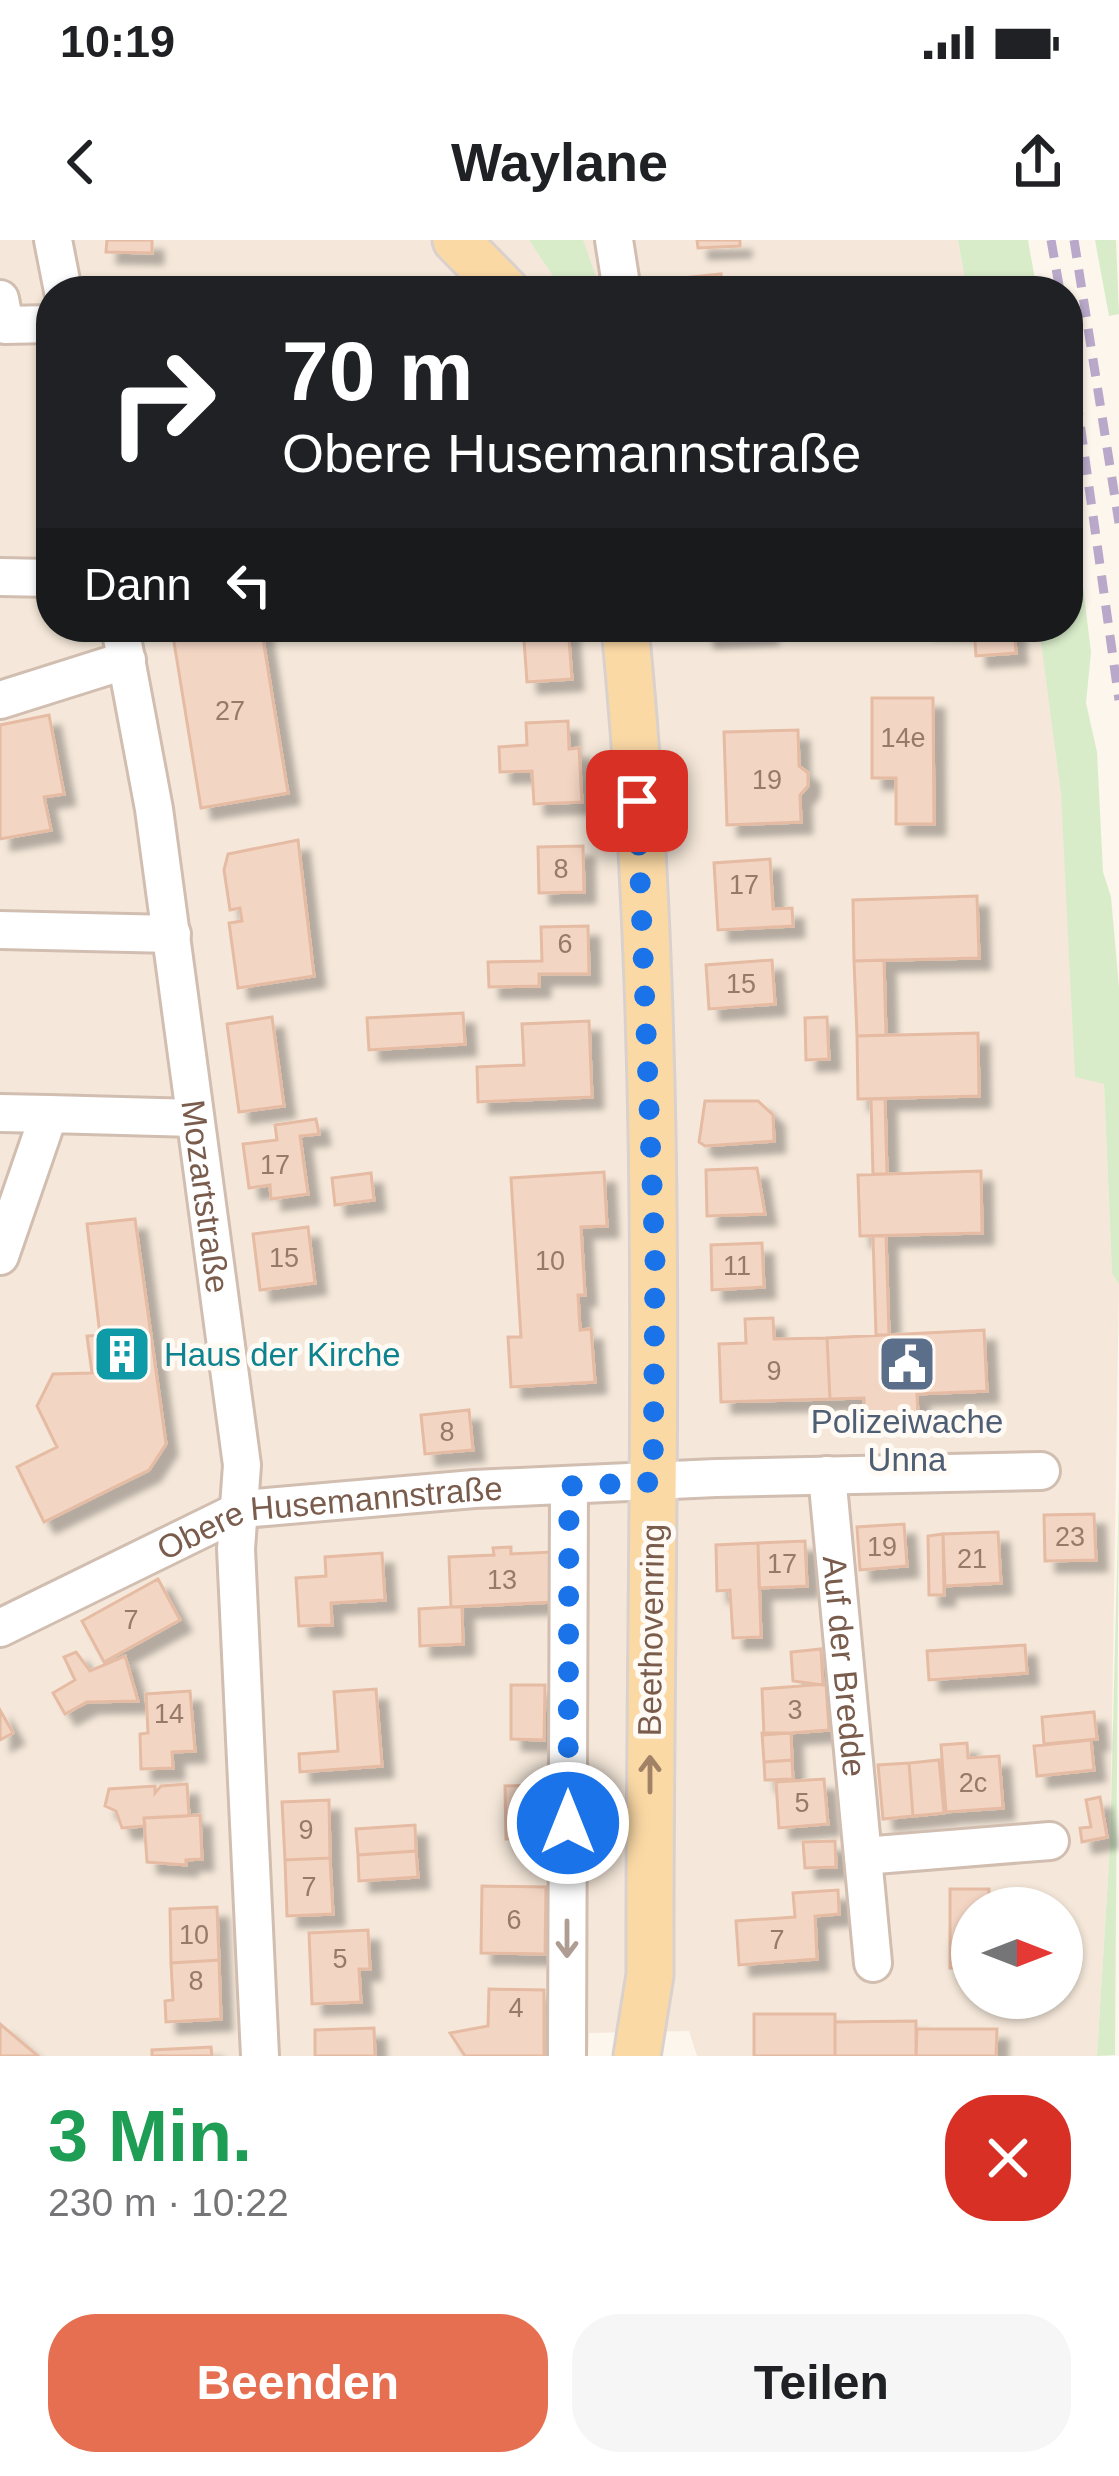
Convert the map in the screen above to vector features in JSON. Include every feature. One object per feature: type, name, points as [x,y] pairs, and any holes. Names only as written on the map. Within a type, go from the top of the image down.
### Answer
[{"type":"main road","points":[[456,240],[491,276]]},
{"type":"main road","name":"Beethovenring","points":[[626,642],[646,961],[655,1260],[650,1976],[637,2056]]},
{"type":"main road","points":[[650,1976],[666,2056]]},
{"type":"street","points":[[53,240],[60,276]]},
{"type":"street","points":[[614,240],[620,276]]},
{"type":"street","points":[[0,298],[5,325],[36,324]]},
{"type":"street","points":[[0,578],[36,578]]},
{"type":"street","points":[[0,700],[123,644]]},
{"type":"street","name":"Mozartstraße","points":[[123,644],[172,934],[235,1422],[243,1509],[236,1550],[260,2056]]},
{"type":"street","points":[[0,930],[172,934]]},
{"type":"street","points":[[0,1113],[195,1118]]},
{"type":"street","points":[[0,1256],[49,1114]]},
{"type":"street","name":"Obere Husemannstraße","points":[[0,1628],[243,1509],[569,1486],[1041,1471]]},
{"type":"street","name":"Auf der Bredde","points":[[827,1475],[873,1963]]},
{"type":"street","points":[[567,2056],[569,1486]]},
{"type":"street","points":[[863,1856],[1050,1841]]},
{"type":"shaded area","points":[[0,240],[958,240],[964,276],[36,276],[36,642],[1041,642],[1104,1084],[1112,1274],[1119,1284],[1110,1845],[1097,2056],[697,2056],[689,2031],[589,2033],[588,2056],[0,2056]]},
{"type":"green space","points":[[529,240],[583,240],[596,276],[553,276]]},
{"type":"green space","points":[[958,240],[1028,240],[1034,276],[964,276]]},
{"type":"green space","points":[[1095,240],[1116,240],[1119,314],[1109,316]]},
{"type":"green space","points":[[1083,587],[1091,652],[1086,703],[1097,752],[1103,872],[1111,897],[1119,987],[1119,1284],[1112,1274],[1104,1084],[1075,1077],[1061,793],[1041,642],[1083,642]]},
{"type":"green space","points":[[1119,1487],[1115,2055],[1097,2056],[1110,1845]]},
{"type":"building","points":[[107,240],[152,240],[152,253],[106,252]]},
{"type":"building","points":[[697,240],[740,240],[740,246],[698,248]]},
{"type":"building","points":[[174,642],[263,642],[288,793],[201,808]]},
{"type":"building","points":[[524,642],[569,642],[572,679],[527,682]]},
{"type":"building","points":[[975,642],[1015,642],[1016,653],[976,656]]},
{"type":"building","points":[[872,698],[933,698],[934,824],[896,824],[896,778],[872,778]]},
{"type":"building","points":[[49,715],[64,794],[44,797],[51,830],[0,839],[0,725]]},
{"type":"building","points":[[568,721],[569,749],[579,748],[582,802],[534,804],[532,771],[500,772],[499,747],[527,745],[526,723]]},
{"type":"building","points":[[798,730],[799,766],[808,773],[808,786],[800,795],[801,822],[727,825],[724,732]]},
{"type":"building","points":[[298,840],[314,976],[238,988],[229,923],[242,921],[240,908],[230,910],[224,870],[228,854]]},
{"type":"building","points":[[583,846],[584,892],[539,893],[538,847]]},
{"type":"building","points":[[770,859],[773,909],[792,908],[793,926],[718,930],[714,863]]},
{"type":"building","points":[[977,896],[979,958],[854,961],[853,900]]},
{"type":"building","points":[[588,926],[589,974],[539,974],[539,986],[489,987],[488,962],[542,961],[541,927]]},
{"type":"building","points":[[772,960],[775,1004],[709,1009],[706,965]]},
{"type":"building","points":[[884,960],[886,1035],[857,1036],[854,961]]},
{"type":"building","points":[[463,1013],[465,1044],[369,1050],[367,1018]]},
{"type":"building","points":[[272,1017],[284,1106],[239,1112],[227,1024]]},
{"type":"building","points":[[827,1017],[829,1059],[806,1060],[805,1018]]},
{"type":"building","points":[[589,1021],[592,1097],[478,1102],[477,1067],[524,1065],[522,1024]]},
{"type":"building","points":[[978,1033],[979,1096],[858,1099],[857,1036]]},
{"type":"building","points":[[871,1099],[885,1099],[887,1174],[873,1174]]},
{"type":"building","points":[[705,1101],[758,1101],[773,1115],[774,1141],[705,1146],[699,1142]]},
{"type":"building","points":[[316,1119],[319,1134],[300,1136],[308,1194],[271,1199],[270,1185],[249,1188],[243,1144],[277,1140],[275,1125]]},
{"type":"building","points":[[757,1168],[765,1214],[707,1216],[706,1170]]},
{"type":"building","points":[[981,1171],[982,1233],[860,1236],[858,1175]]},
{"type":"building","points":[[604,1172],[607,1226],[581,1227],[585,1295],[578,1295],[580,1330],[591,1329],[595,1382],[511,1387],[508,1337],[521,1337],[511,1178]]},
{"type":"building","points":[[371,1173],[374,1200],[335,1205],[332,1178]]},
{"type":"building","name":"Haus der Kirche","points":[[135,1219],[166,1444],[149,1470],[44,1522],[17,1467],[57,1447],[37,1406],[53,1374],[92,1373],[87,1336],[100,1335],[87,1224]]},
{"type":"building","points":[[308,1227],[315,1283],[260,1290],[253,1234]]},
{"type":"building","points":[[873,1236],[886,1236],[889,1335],[876,1335]]},
{"type":"building","points":[[762,1243],[764,1287],[712,1290],[711,1245]]},
{"type":"building","points":[[773,1318],[774,1339],[827,1338],[830,1399],[721,1402],[719,1344],[746,1343],[745,1319]]},
{"type":"building","name":"Polizeiwache Unna","points":[[984,1330],[987,1391],[917,1394],[918,1415],[865,1417],[864,1398],[830,1399],[827,1338]]},
{"type":"building","points":[[469,1410],[473,1450],[425,1454],[421,1415]]},
{"type":"building","points":[[1094,1514],[1096,1560],[1045,1561],[1044,1515]]},
{"type":"building","points":[[904,1524],[907,1566],[860,1570],[857,1527]]},
{"type":"building","points":[[998,1532],[1001,1583],[945,1586],[943,1534]]},
{"type":"building","points":[[943,1534],[944,1595],[929,1595],[928,1536]]},
{"type":"building","points":[[805,1541],[807,1586],[759,1588],[758,1543]]},
{"type":"building","points":[[758,1543],[761,1637],[733,1638],[730,1590],[717,1591],[716,1545]]},
{"type":"building","points":[[511,1547],[511,1554],[552,1552],[555,1602],[451,1607],[449,1557],[494,1555],[493,1548]]},
{"type":"building","points":[[382,1553],[385,1600],[331,1603],[332,1625],[299,1626],[296,1578],[326,1576],[325,1557]]},
{"type":"building","points":[[158,1579],[180,1620],[104,1662],[82,1621]]},
{"type":"building","points":[[462,1607],[463,1644],[420,1646],[419,1609]]},
{"type":"building","points":[[1025,1645],[1027,1673],[929,1680],[927,1651]]},
{"type":"building","points":[[821,1649],[823,1685],[793,1681],[791,1652]]},
{"type":"building","points":[[76,1652],[90,1671],[125,1656],[138,1701],[87,1702],[65,1714],[53,1693],[75,1680],[64,1657]]},
{"type":"building","points":[[826,1684],[829,1730],[764,1735],[762,1689]]},
{"type":"building","points":[[511,1685],[545,1685],[544,1740],[511,1739]]},
{"type":"building","points":[[376,1689],[382,1766],[300,1772],[299,1754],[338,1751],[334,1692]]},
{"type":"building","points":[[190,1691],[195,1751],[172,1752],[173,1768],[141,1769],[140,1734],[148,1733],[146,1694]]},
{"type":"building","points":[[0,1710],[13,1733],[0,1740]]},
{"type":"building","points":[[1094,1712],[1097,1739],[1044,1744],[1042,1717]]},
{"type":"building","points":[[762,1733],[791,1733],[792,1760],[764,1762]]},
{"type":"building","points":[[1091,1740],[1094,1770],[1037,1776],[1034,1746]]},
{"type":"building","points":[[967,1743],[968,1758],[999,1756],[1003,1808],[946,1812],[941,1745]]},
{"type":"building","points":[[792,1760],[793,1779],[765,1780],[764,1762]]},
{"type":"building","points":[[939,1760],[944,1813],[913,1816],[909,1763]]},
{"type":"building","points":[[909,1763],[913,1816],[883,1819],[878,1765]]},
{"type":"building","points":[[824,1779],[828,1824],[779,1828],[776,1782]]},
{"type":"building","points":[[187,1784],[189,1816],[144,1818],[145,1826],[122,1828],[116,1811],[105,1806],[109,1789],[155,1786],[155,1793],[161,1786]]},
{"type":"building","points":[[545,1785],[546,1838],[506,1839],[505,1786]]},
{"type":"building","points":[[1100,1797],[1107,1837],[1082,1842],[1080,1828],[1091,1827],[1086,1800]]},
{"type":"building","points":[[329,1800],[330,1858],[285,1860],[282,1802]]},
{"type":"building","points":[[200,1815],[202,1859],[186,1860],[186,1865],[147,1862],[144,1818]]},
{"type":"building","points":[[415,1825],[416,1851],[358,1855],[356,1829]]},
{"type":"building","points":[[835,1841],[836,1867],[805,1868],[803,1842]]},
{"type":"building","points":[[416,1851],[418,1877],[359,1881],[358,1855]]},
{"type":"building","points":[[330,1858],[333,1914],[287,1916],[285,1860]]},
{"type":"building","points":[[482,1886],[546,1887],[545,1954],[481,1953]]},
{"type":"building","points":[[838,1890],[839,1914],[815,1916],[817,1959],[739,1965],[736,1921],[795,1917],[793,1893]]},
{"type":"building","points":[[217,1907],[219,1960],[171,1963],[170,1909]]},
{"type":"building","points":[[368,1930],[370,1969],[359,1969],[361,2002],[312,2004],[309,1933]]},
{"type":"building","points":[[219,1960],[221,2019],[166,2022],[165,2001],[173,2000],[171,1963]]},
{"type":"building","points":[[489,1989],[544,1990],[544,2056],[465,2056],[450,2033],[488,2026]]},
{"type":"building","points":[[754,2014],[835,2014],[835,2056],[754,2056]]},
{"type":"building","points":[[916,2021],[916,2056],[835,2056],[835,2022]]},
{"type":"building","points":[[0,2024],[38,2056],[0,2056]]},
{"type":"building","points":[[374,2028],[375,2056],[315,2056],[315,2030]]},
{"type":"building","points":[[917,2029],[997,2029],[996,2056],[916,2056]]},
{"type":"building","points":[[211,2047],[212,2056],[152,2056],[152,2050]]},
{"type":"railway","points":[[1051,240],[1057,276]]},
{"type":"railway","points":[[1074,240],[1080,276]]},
{"type":"railway","points":[[1083,297],[1119,523]]},
{"type":"railway","points":[[1083,444],[1119,700]]},
{"type":"place","name":"Haus der Kirche","points":[[122,1354]]},
{"type":"place","name":"Polizeiwache Unna","points":[[907,1364]]},
{"type":"route","points":[[568,1823],[569,1486],[653,1482],[655,1260],[637,801]]}]
